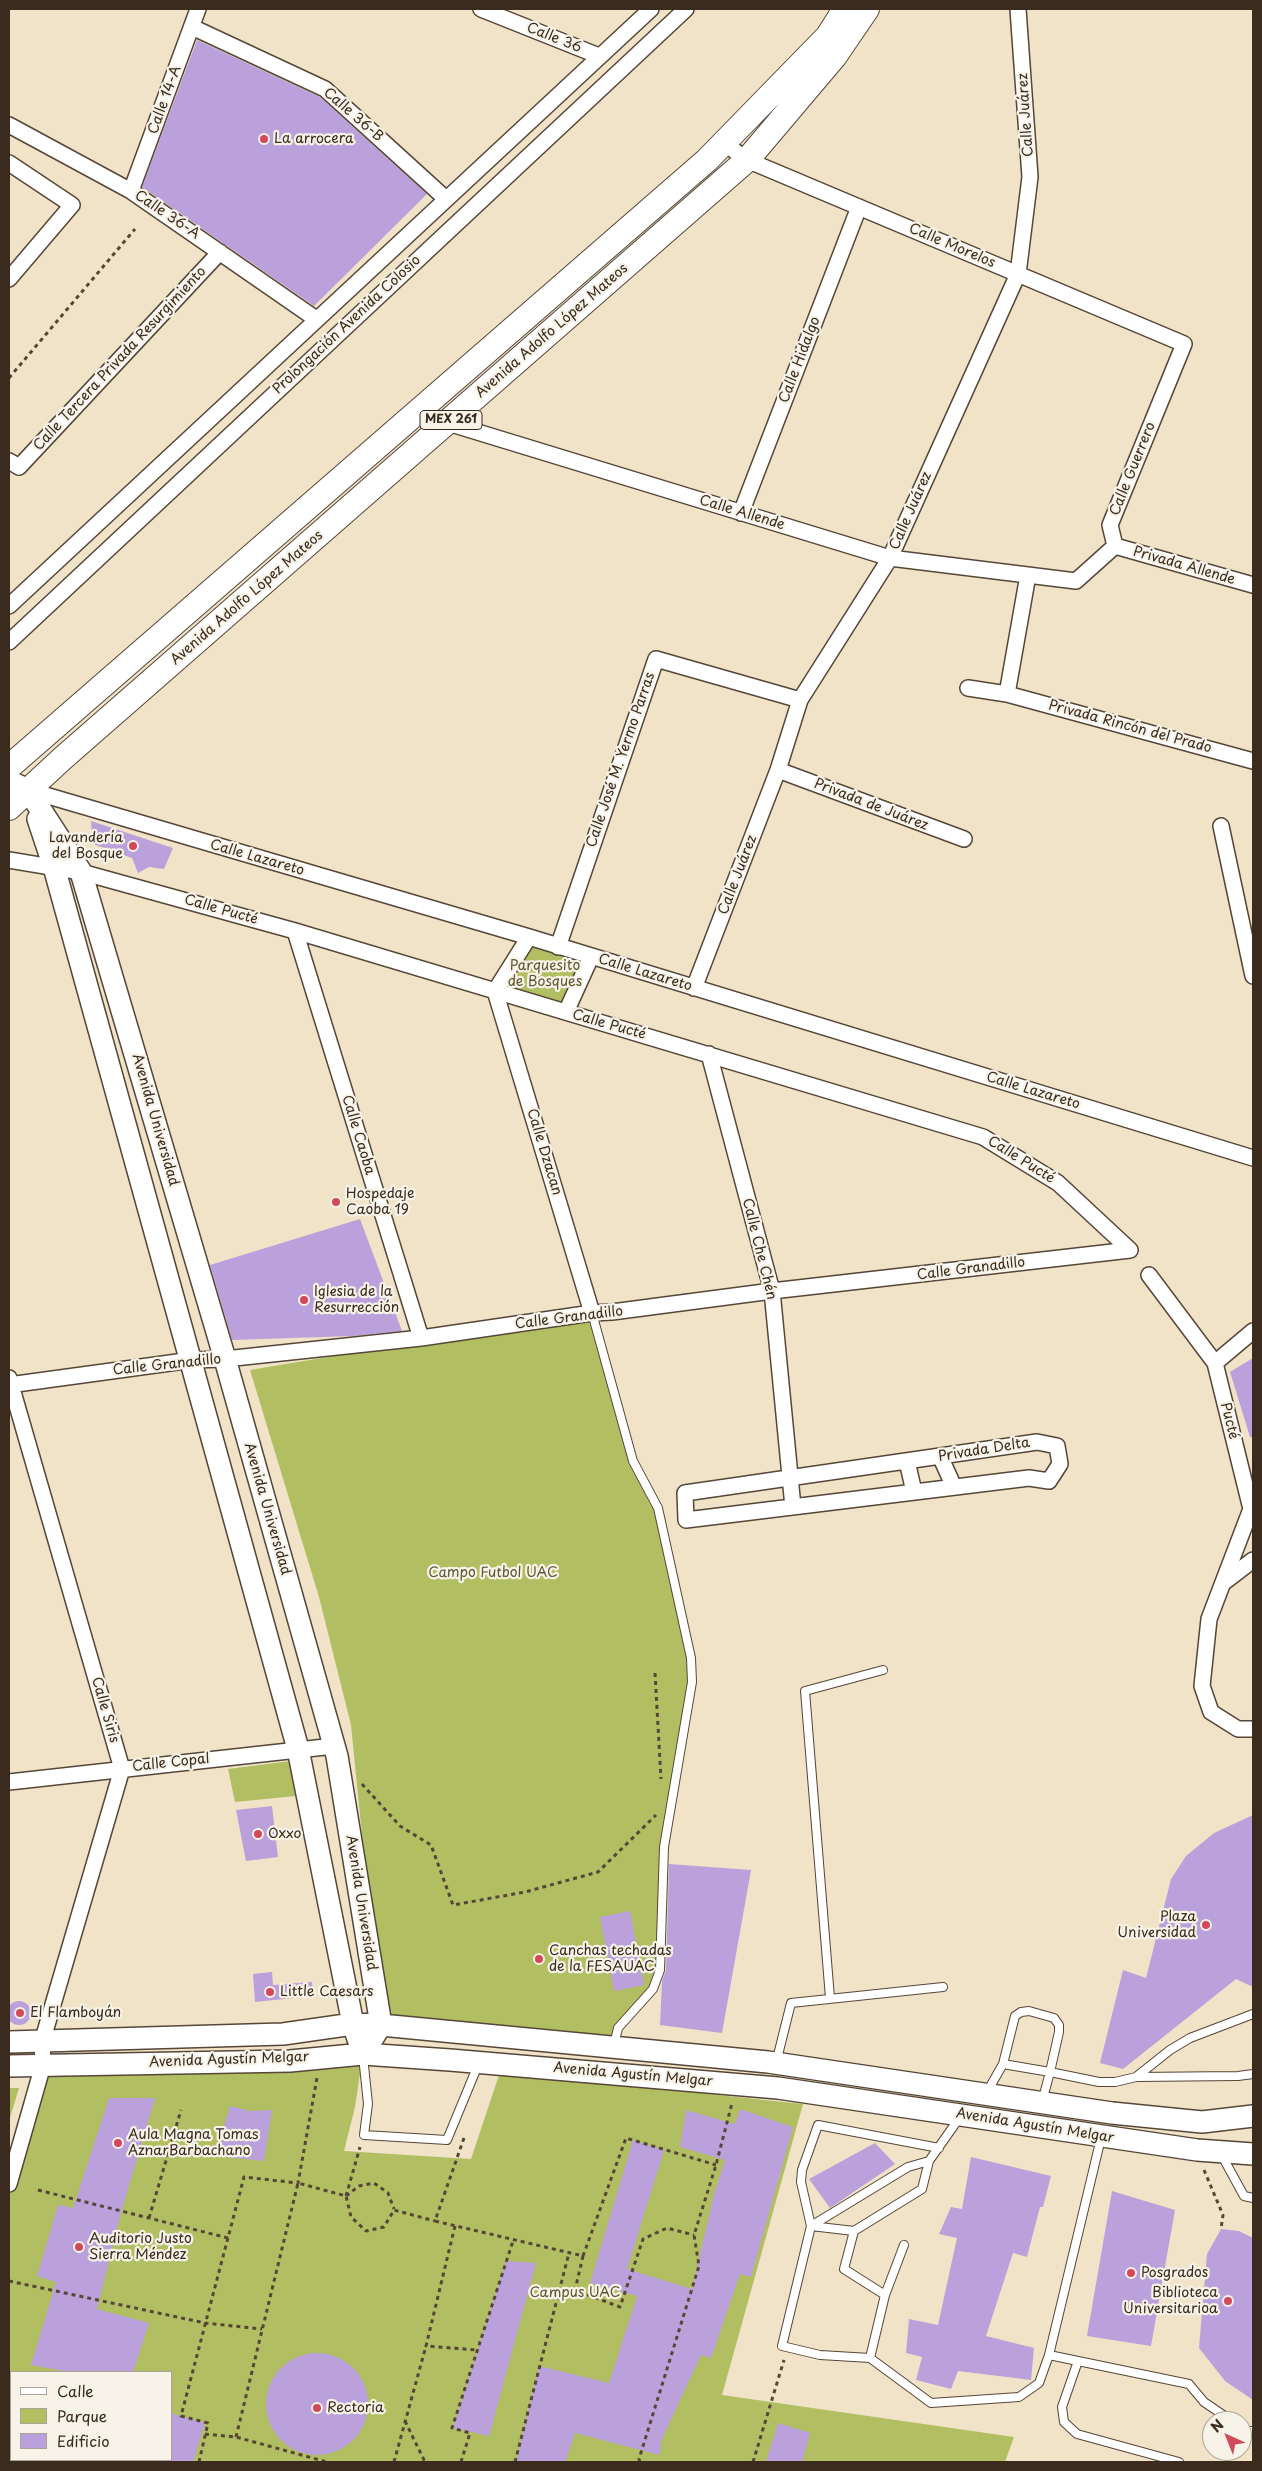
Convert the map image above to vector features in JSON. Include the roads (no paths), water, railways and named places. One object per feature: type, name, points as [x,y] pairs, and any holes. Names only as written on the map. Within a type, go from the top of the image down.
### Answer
[{"type":"main road","name":"Avenida Adolfo López Mateos","points":[[9,767],[708,160],[828,36],[845,9]]},
{"type":"main road","name":"Avenida Adolfo López Mateos","points":[[9,808],[18,785],[448,423],[747,160],[836,56],[867,9]]},
{"type":"street","name":"Calle 14-A","points":[[131,190],[198,9]]},
{"type":"street","name":"Calle 36","points":[[481,9],[599,56]]},
{"type":"street","points":[[9,606],[651,9]]},
{"type":"street","name":"Prolongación Avenida Colosio","points":[[9,642],[686,9]]},
{"type":"street","name":"Calle Juárez","points":[[694,988],[778,770],[800,700],[890,558],[1018,274],[1030,177],[1018,9]]},
{"type":"street","name":"Calle 36-B","points":[[192,27],[325,89],[446,199]]},
{"type":"street","name":"Calle 36-A","points":[[9,124],[131,190],[316,320]]},
{"type":"street","name":"Calle Morelos","points":[[724,143],[747,160],[1184,344]]},
{"type":"street","points":[[9,163],[72,205],[9,279]]},
{"type":"street","name":"Calle Hidalgo","points":[[742,512],[859,207]]},
{"type":"street","name":"Calle Tercera Privada Resurgimiento","points":[[14,464],[220,252]]},
{"type":"street","name":"Calle Guerrero","points":[[1115,546],[1110,525],[1184,344]]},
{"type":"street","name":"Calle Allende","points":[[413,416],[448,423],[890,558],[1076,581],[1115,546]]},
{"type":"street","name":"Privada Allende","points":[[1115,546],[1253,585]]},
{"type":"street","points":[[1007,694],[1028,575]]},
{"type":"street","name":"Calle José M. Yermo Parras","points":[[558,946],[656,659],[800,700]]},
{"type":"street","name":"Privada Rincón del Prado","points":[[968,688],[1007,694],[1253,761]]},
{"type":"street","name":"Privada de Juárez","points":[[778,770],[964,839]]},
{"type":"street","name":"Avenida Universidad","points":[[18,785],[54,867],[192,1360],[298,1749],[353,2024],[363,2054]]},
{"type":"street","name":"Avenida Universidad","points":[[18,785],[81,872],[225,1359],[335,1751],[381,2025]]},
{"type":"street","name":"Calle Lazareto","points":[[18,785],[558,946],[1253,1158]]},
{"type":"street","points":[[1220,826],[1253,976]]},
{"type":"street","name":"Calle Pucté","points":[[9,860],[81,872],[295,931],[983,1137],[1058,1183],[1130,1250]]},
{"type":"street","name":"Calle Caoba","points":[[295,931],[421,1338]]},
{"type":"street","points":[[495,991],[529,938]]},
{"type":"street","points":[[566,1012],[591,957]]},
{"type":"street","name":"Calle Dzacan","points":[[495,991],[592,1313]]},
{"type":"street","name":"Calle Che Chén","points":[[709,1054],[772,1291],[793,1507]]},
{"type":"street","name":"Calle Granadillo","points":[[9,1382],[192,1360],[225,1359],[421,1338],[592,1313],[1130,1250]]},
{"type":"street","name":"Pucté","points":[[1149,1275],[1215,1363],[1251,1509],[1209,1619],[1202,1686],[1211,1712],[1238,1729],[1253,1730]]},
{"type":"street","points":[[1215,1363],[1253,1332]]},
{"type":"street","name":"Calle Siris","points":[[9,1382],[122,1769]]},
{"type":"street","name":"Privada Delta","points":[[1037,1442],[1057,1446],[1060,1464],[1049,1481],[1029,1478],[686,1520],[685,1493],[907,1461],[1037,1442]]},
{"type":"street","points":[[940,1456],[954,1487]]},
{"type":"street","points":[[907,1461],[914,1492]]},
{"type":"street","points":[[1223,1583],[1253,1560]]},
{"type":"street","name":"Calle Copal","points":[[9,1782],[298,1749],[335,1751]]},
{"type":"street","points":[[9,2184],[43,2065],[42,2042],[122,1769]]},
{"type":"street","name":"Avenida Agustín Melgar","points":[[9,2042],[283,2034],[353,2024],[381,2025],[776,2062],[1112,2113],[1202,2122],[1253,2116]]},
{"type":"street","points":[[363,2054],[381,2025]]},
{"type":"street","name":"Avenida Agustín Melgar","points":[[9,2066],[290,2061],[363,2054],[778,2088],[1197,2150],[1235,2152],[1253,2146]]},
{"type":"lane","points":[[592,1313],[633,1461],[658,1508],[691,1658],[692,1682],[664,1847],[659,1975],[653,1989],[618,2028],[614,2047]]},
{"type":"lane","points":[[830,1998],[805,1691],[883,1670]]},
{"type":"lane","points":[[776,2062],[791,2003],[943,1987]]},
{"type":"lane","points":[[986,2093],[1003,2064],[1015,2016],[1021,2012],[1029,2011],[1048,2015],[1059,2024],[1042,2102]]},
{"type":"lane","points":[[1136,2076],[1170,2050],[1190,2038],[1253,2014]]},
{"type":"lane","points":[[363,2054],[368,2104],[364,2134],[446,2140],[479,2062]]},
{"type":"lane","points":[[1003,2064],[1099,2082],[1115,2082],[1136,2076],[1238,2076],[1253,2074]]},
{"type":"lane","points":[[811,2226],[854,2231],[922,2189],[929,2161],[962,2115]]},
{"type":"lane","points":[[939,2148],[818,2125],[802,2170],[801,2182],[811,2226],[782,2346],[820,2355],[870,2358],[931,2403],[1019,2397],[1039,2382],[1049,2355],[1101,2136]]},
{"type":"lane","points":[[1235,2152],[1244,2196],[1253,2198]]},
{"type":"lane","points":[[811,2226],[908,2166],[929,2161]]},
{"type":"lane","points":[[854,2231],[844,2270],[886,2295]]},
{"type":"lane","points":[[870,2358],[886,2295],[904,2245]]},
{"type":"lane","points":[[1049,2355],[1189,2384],[1204,2402],[1217,2411]]},
{"type":"lane","points":[[1078,2361],[1062,2407],[1064,2422],[1077,2434],[1179,2462]]},
{"type":"place","name":"La arrocera","points":[[264,139]]},
{"type":"place","name":"Lavandería del Bosque","points":[[133,846]]},
{"type":"place","name":"Hospedaje Caoba 19","points":[[336,1202]]},
{"type":"place","name":"Iglesia de la Resurrección","points":[[304,1300]]},
{"type":"place","name":"Oxxo","points":[[258,1834]]},
{"type":"place","name":"Plaza Universidad","points":[[1206,1925]]},
{"type":"place","name":"Canchas techadas de la FESAUAC","points":[[539,1959]]},
{"type":"place","name":"Little Caesars","points":[[270,1992]]},
{"type":"place","name":"El Flamboyán","points":[[20,2013]]},
{"type":"place","name":"Aula Magna Tomas AznarBarbachano","points":[[118,2143]]},
{"type":"place","name":"Auditorio Justo Sierra Méndez","points":[[79,2247]]},
{"type":"place","name":"Posgrados","points":[[1131,2273]]},
{"type":"place","name":"Biblioteca Universitarioa","points":[[1228,2301]]},
{"type":"place","name":"Rectoria","points":[[317,2408]]},
{"type":"park label","name":"Parquesito de Bosques","points":[[545,974]]},
{"type":"park label","name":"Campo Futbol UAC","points":[[493,1573]]},
{"type":"park label","name":"Campus UAC","points":[[575,2293]]}]
